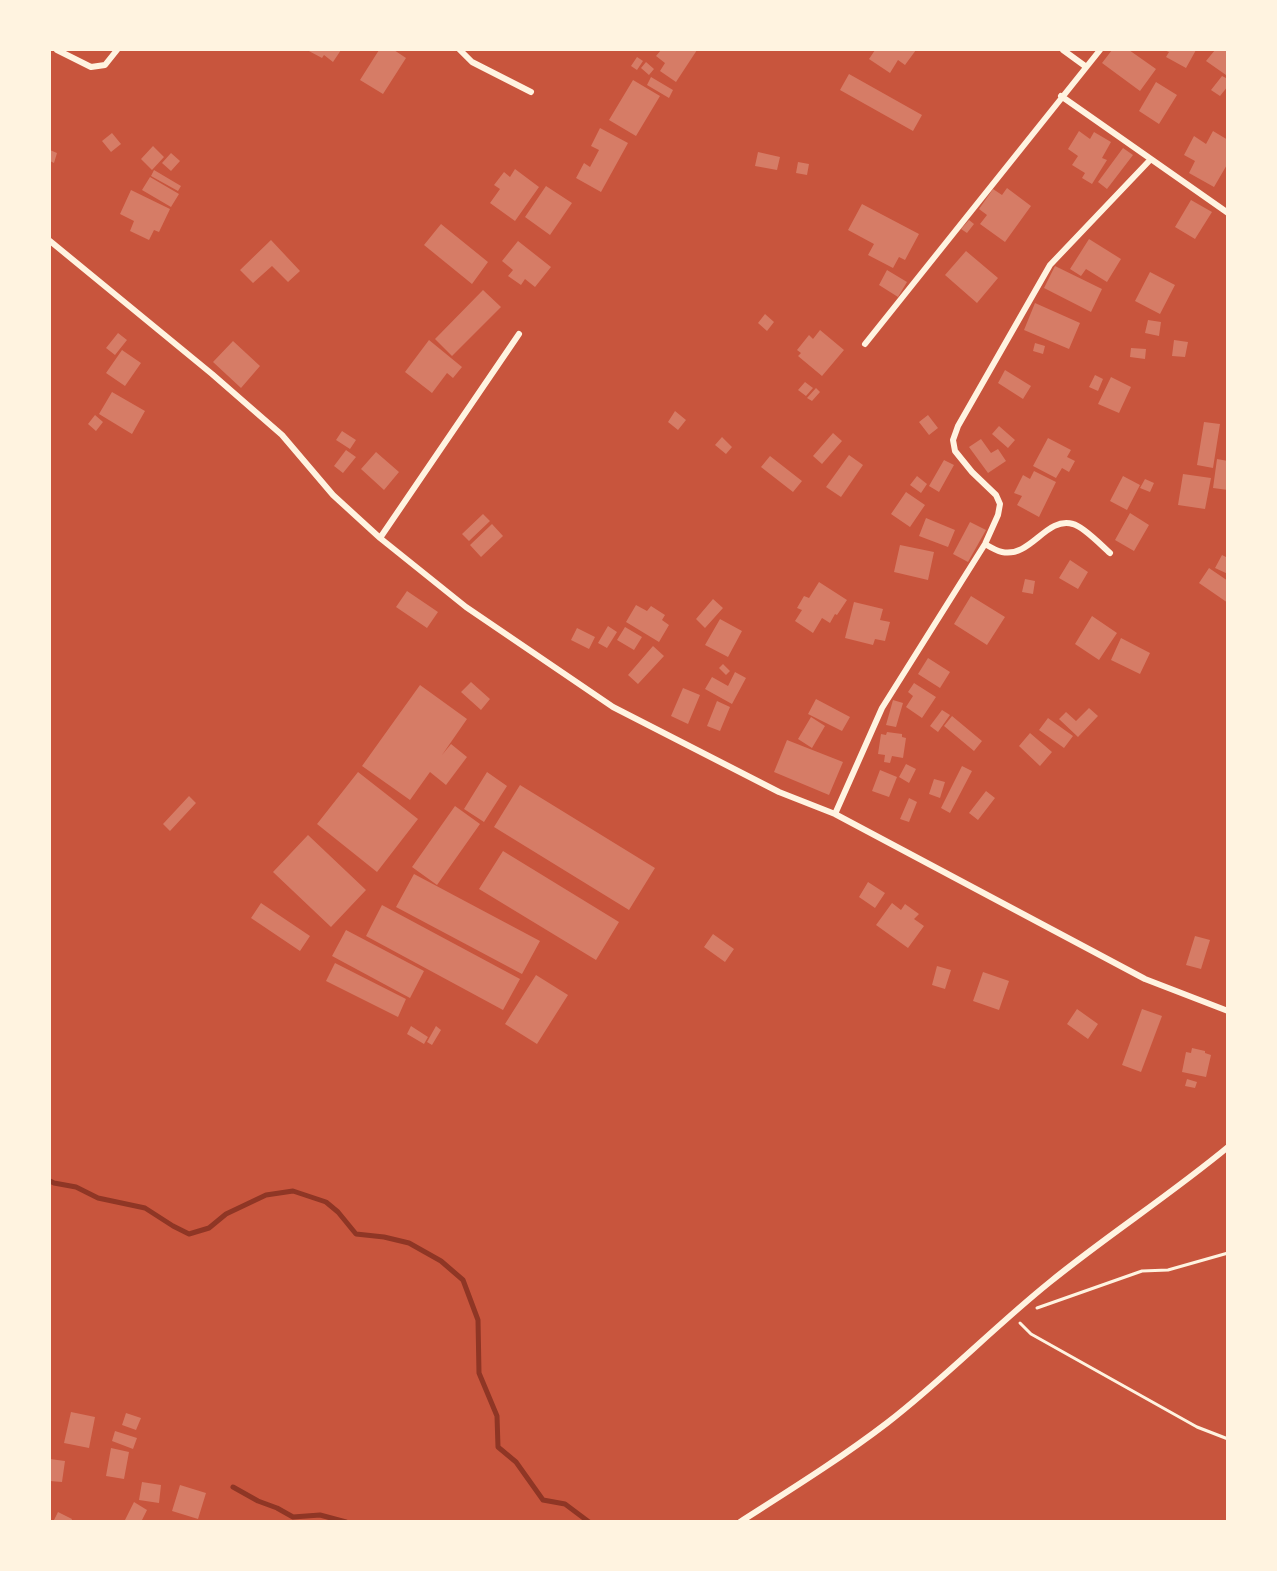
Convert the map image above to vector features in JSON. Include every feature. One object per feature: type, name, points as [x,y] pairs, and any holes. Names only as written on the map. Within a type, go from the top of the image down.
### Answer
[{"type":"street","points":[[57,50],[91,66],[105,65],[117,50]]},
{"type":"street","points":[[459,50],[472,62],[531,92]]},
{"type":"street","points":[[1063,50],[1086,66]]},
{"type":"street","points":[[865,344],[1100,50]]},
{"type":"street","points":[[1061,96],[1227,213]]},
{"type":"street","points":[[835,814],[882,708],[985,544],[998,515],[1000,504],[996,495],[955,452],[953,440],[958,426],[1050,265],[1150,160]]},
{"type":"street","points":[[50,242],[212,374],[282,435],[333,495],[380,538],[466,607],[613,707],[779,792],[835,814],[1144,979],[1227,1011]]},
{"type":"street","points":[[380,538],[519,334]]},
{"type":"street","points":[[985,544],[1002,552],[1015,552],[1028,547],[1047,531],[1062,524],[1075,524],[1110,553]]},
{"type":"street","points":[[740,1521],[818,1473],[887,1423],[947,1374],[1049,1283],[1227,1147]]},
{"type":"path","points":[[1227,1253],[1168,1270],[1142,1270],[1045,1306],[1014,1314],[1031,1334],[1197,1427],[1227,1439]]},
{"type":"building","points":[[307,50],[341,50],[333,62],[324,55],[322,58]]},
{"type":"building","points":[[379,50],[394,50],[406,58],[383,94],[360,80]]},
{"type":"building","points":[[661,50],[697,50],[676,82],[660,71],[665,63],[656,56]]},
{"type":"building","points":[[875,50],[916,50],[905,65],[898,60],[890,73],[869,59]]},
{"type":"building","points":[[1112,50],[1129,50],[1156,69],[1140,91],[1102,63]]},
{"type":"building","points":[[1164,50],[1196,50],[1186,68],[1166,57],[1169,52]]},
{"type":"building","points":[[1215,50],[1228,50],[1226,75],[1206,61]]},
{"type":"building","points":[[637,57],[643,61],[637,70],[631,66]]},
{"type":"building","points":[[646,62],[654,69],[649,75],[641,68]]},
{"type":"building","points":[[849,74],[922,115],[913,131],[840,90]]},
{"type":"building","points":[[1222,76],[1228,79],[1228,86],[1220,96],[1211,90]]},
{"type":"building","points":[[651,77],[673,90],[669,98],[647,85]]},
{"type":"building","points":[[633,80],[660,96],[636,136],[609,120]]},
{"type":"building","points":[[1156,82],[1177,95],[1159,124],[1139,111]]},
{"type":"building","points":[[600,128],[628,143],[601,192],[576,178],[584,163],[590,167],[599,150],[591,146]]},
{"type":"building","points":[[1079,131],[1090,139],[1094,132],[1111,142],[1102,158],[1107,160],[1092,184],[1082,178],[1085,173],[1072,165],[1078,156],[1068,149]]},
{"type":"building","points":[[1213,131],[1228,140],[1228,163],[1214,187],[1189,173],[1195,161],[1184,155],[1194,136],[1206,144]]},
{"type":"building","points":[[112,133],[121,144],[111,152],[102,141]]},
{"type":"building","points":[[153,146],[164,157],[152,170],[141,159]]},
{"type":"building","points":[[1123,148],[1133,155],[1107,189],[1098,182]]},
{"type":"building","points":[[50,150],[57,153],[54,163],[50,161]]},
{"type":"building","points":[[758,152],[780,157],[777,170],[755,166]]},
{"type":"building","points":[[171,153],[180,161],[171,171],[162,163]]},
{"type":"building","points":[[798,162],[809,164],[807,175],[796,173]]},
{"type":"building","points":[[515,169],[539,187],[515,221],[490,203],[500,189],[494,185],[504,172],[510,177]]},
{"type":"building","points":[[154,170],[181,186],[178,191],[151,176]]},
{"type":"building","points":[[150,177],[179,194],[171,207],[142,190]]},
{"type":"building","points":[[546,186],[572,203],[550,235],[525,217]]},
{"type":"building","points":[[1007,188],[1031,206],[1005,242],[980,224],[987,215],[979,209],[993,189],[1002,195]]},
{"type":"building","points":[[131,190],[170,209],[159,232],[154,230],[149,240],[130,231],[134,221],[120,214]]},
{"type":"building","points":[[1191,200],[1212,212],[1195,239],[1175,227]]},
{"type":"building","points":[[862,204],[919,234],[905,260],[899,257],[893,268],[868,255],[874,244],[848,230]]},
{"type":"building","points":[[969,220],[974,224],[967,233],[961,229]]},
{"type":"building","points":[[441,224],[488,262],[472,284],[424,245]]},
{"type":"building","points":[[1089,239],[1121,259],[1107,282],[1086,269],[1081,276],[1070,269]]},
{"type":"building","points":[[271,240],[300,271],[288,282],[272,266],[253,283],[240,270]]},
{"type":"building","points":[[518,241],[551,267],[535,287],[525,279],[521,285],[508,276],[513,270],[502,261]]},
{"type":"building","points":[[966,251],[998,278],[977,303],[945,275]]},
{"type":"building","points":[[1055,266],[1102,289],[1091,312],[1044,288]]},
{"type":"building","points":[[887,270],[907,282],[898,297],[879,285]]},
{"type":"building","points":[[1150,272],[1175,285],[1160,314],[1135,301]]},
{"type":"building","points":[[483,290],[501,307],[452,356],[435,339]]},
{"type":"building","points":[[1035,303],[1080,323],[1069,349],[1024,330]]},
{"type":"building","points":[[765,314],[774,322],[767,331],[758,323]]},
{"type":"building","points":[[1148,320],[1161,322],[1159,336],[1145,333]]},
{"type":"building","points":[[820,330],[844,350],[822,376],[798,356],[801,353],[797,350],[809,335],[813,339]]},
{"type":"building","points":[[118,333],[127,340],[115,355],[106,348]]},
{"type":"building","points":[[429,340],[462,367],[453,378],[447,373],[432,393],[405,372]]},
{"type":"building","points":[[1174,340],[1188,342],[1185,357],[1172,356]]},
{"type":"building","points":[[233,341],[260,366],[241,388],[213,362]]},
{"type":"building","points":[[1035,343],[1045,346],[1043,354],[1033,351]]},
{"type":"building","points":[[1131,348],[1146,349],[1145,359],[1130,357]]},
{"type":"building","points":[[122,350],[141,363],[125,386],[106,373]]},
{"type":"building","points":[[1005,370],[1031,386],[1023,399],[998,383]]},
{"type":"building","points":[[1095,375],[1103,379],[1098,391],[1089,387]]},
{"type":"building","points":[[1111,377],[1131,387],[1119,413],[1098,404]]},
{"type":"building","points":[[805,382],[813,388],[806,396],[798,390]]},
{"type":"building","points":[[816,388],[820,392],[812,401],[807,398]]},
{"type":"building","points":[[112,392],[145,411],[132,434],[99,414]]},
{"type":"building","points":[[675,411],[686,420],[678,430],[668,422]]},
{"type":"building","points":[[95,415],[103,422],[96,431],[88,424]]},
{"type":"building","points":[[928,415],[938,428],[929,435],[919,422]]},
{"type":"building","points":[[1204,422],[1220,424],[1213,468],[1197,465]]},
{"type":"building","points":[[999,426],[1015,440],[1008,448],[992,434]]},
{"type":"building","points":[[342,431],[356,440],[350,449],[336,440]]},
{"type":"building","points":[[833,433],[842,441],[822,464],[813,456]]},
{"type":"building","points":[[722,437],[732,447],[726,454],[715,445]]},
{"type":"building","points":[[1048,438],[1071,450],[1067,457],[1075,461],[1069,472],[1062,468],[1056,478],[1033,466]]},
{"type":"building","points":[[981,439],[991,453],[998,449],[1006,461],[988,473],[969,447]]},
{"type":"building","points":[[346,450],[356,457],[343,473],[334,466]]},
{"type":"building","points":[[376,452],[399,472],[384,490],[361,469]]},
{"type":"building","points":[[849,455],[863,465],[841,497],[826,487]]},
{"type":"building","points":[[770,456],[802,481],[793,492],[761,467]]},
{"type":"building","points":[[1217,459],[1228,461],[1228,490],[1213,488]]},
{"type":"building","points":[[944,460],[954,465],[939,492],[929,486]]},
{"type":"building","points":[[1034,471],[1056,482],[1039,517],[1017,505],[1022,496],[1014,493],[1023,475],[1030,479]]},
{"type":"building","points":[[1183,474],[1211,478],[1205,509],[1178,505]]},
{"type":"building","points":[[917,476],[927,484],[921,493],[910,485]]},
{"type":"building","points":[[1123,476],[1140,485],[1127,510],[1110,501]]},
{"type":"building","points":[[1145,479],[1154,483],[1150,492],[1140,488]]},
{"type":"building","points":[[906,492],[925,505],[910,527],[891,514]]},
{"type":"building","points":[[1130,513],[1149,525],[1134,551],[1115,540]]},
{"type":"building","points":[[483,514],[490,521],[469,541],[462,534]]},
{"type":"building","points":[[926,518],[955,530],[948,547],[919,536]]},
{"type":"building","points":[[970,522],[986,530],[968,562],[953,554]]},
{"type":"building","points":[[492,524],[503,536],[481,557],[470,545]]},
{"type":"building","points":[[900,545],[934,552],[928,580],[894,572]]},
{"type":"building","points":[[1222,555],[1228,558],[1228,574],[1215,568]]},
{"type":"building","points":[[1070,560],[1088,572],[1078,589],[1059,578]]},
{"type":"building","points":[[1209,568],[1228,581],[1228,603],[1199,583]]},
{"type":"building","points":[[1025,579],[1035,581],[1033,594],[1022,592]]},
{"type":"building","points":[[819,582],[847,600],[830,623],[822,618],[813,633],[795,621],[802,610],[797,608],[804,596],[809,598]]},
{"type":"building","points":[[407,591],[438,612],[427,628],[396,607]]},
{"type":"building","points":[[971,596],[1005,617],[987,645],[954,624]]},
{"type":"building","points":[[713,599],[723,608],[705,628],[696,619]]},
{"type":"building","points":[[854,602],[883,609],[880,620],[890,622],[885,641],[875,639],[873,645],[845,638]]},
{"type":"building","points":[[636,605],[647,611],[651,606],[665,615],[662,620],[669,625],[659,642],[626,622]]},
{"type":"building","points":[[1092,616],[1117,633],[1099,660],[1075,644]]},
{"type":"building","points":[[720,619],[742,631],[728,657],[705,645]]},
{"type":"building","points":[[608,626],[617,632],[607,648],[598,643]]},
{"type":"building","points":[[625,627],[642,637],[634,650],[617,640]]},
{"type":"building","points":[[577,628],[595,637],[589,649],[571,640]]},
{"type":"building","points":[[1121,638],[1150,653],[1140,674],[1111,660]]},
{"type":"building","points":[[653,646],[664,656],[638,684],[628,675]]},
{"type":"building","points":[[928,658],[950,672],[940,688],[918,674]]},
{"type":"building","points":[[723,664],[730,671],[726,675],[719,668]]},
{"type":"building","points":[[735,672],[746,678],[732,704],[705,689],[712,677],[728,686]]},
{"type":"building","points":[[471,682],[490,699],[481,710],[461,692]]},
{"type":"building","points":[[914,683],[936,697],[922,718],[906,707],[913,696],[908,692]]},
{"type":"building","points":[[420,685],[467,719],[442,755],[451,744],[467,757],[446,785],[430,772],[410,800],[362,766]]},
{"type":"building","points":[[683,688],[700,695],[688,724],[671,716]]},
{"type":"building","points":[[816,699],[850,717],[842,731],[808,714]]},
{"type":"building","points":[[893,700],[903,703],[896,727],[886,725]]},
{"type":"building","points":[[717,701],[730,707],[720,731],[707,726]]},
{"type":"building","points":[[1089,708],[1098,716],[1078,737],[1059,719],[1066,712],[1076,721]]},
{"type":"building","points":[[942,710],[950,715],[938,732],[930,726]]},
{"type":"building","points":[[952,716],[982,741],[974,751],[944,726]]},
{"type":"building","points":[[811,717],[825,726],[812,748],[798,739]]},
{"type":"building","points":[[1048,718],[1073,736],[1064,748],[1039,730]]},
{"type":"building","points":[[887,732],[902,734],[902,737],[906,738],[903,758],[892,756],[890,763],[884,762],[885,755],[878,754],[881,734],[886,735]]},
{"type":"building","points":[[1030,733],[1052,752],[1040,766],[1019,746]]},
{"type":"building","points":[[787,740],[843,762],[829,795],[774,772]]},
{"type":"building","points":[[906,764],[916,769],[909,783],[899,777]]},
{"type":"building","points":[[962,766],[972,771],[950,813],[941,808]]},
{"type":"building","points":[[880,770],[897,777],[889,797],[872,791]]},
{"type":"building","points":[[358,772],[418,819],[377,872],[317,824]]},
{"type":"building","points":[[487,772],[507,786],[484,822],[464,809]]},
{"type":"building","points":[[934,779],[945,782],[940,798],[929,794]]},
{"type":"building","points":[[520,785],[655,868],[629,910],[494,827]]},
{"type":"building","points":[[986,791],[995,798],[978,820],[969,813]]},
{"type":"building","points":[[189,796],[196,803],[170,831],[163,824]]},
{"type":"building","points":[[909,798],[917,802],[909,822],[900,819]]},
{"type":"building","points":[[455,806],[480,824],[437,885],[412,867]]},
{"type":"building","points":[[308,835],[366,890],[331,927],[273,872]]},
{"type":"building","points":[[503,851],[619,922],[596,960],[479,889]]},
{"type":"building","points":[[414,874],[540,941],[522,974],[396,907]]},
{"type":"building","points":[[868,882],[885,893],[875,908],[859,897]]},
{"type":"building","points":[[261,903],[310,936],[300,951],[251,918]]},
{"type":"building","points":[[892,903],[901,910],[905,904],[919,914],[914,919],[924,926],[908,948],[876,925]]},
{"type":"building","points":[[382,905],[520,979],[503,1010],[366,936]]},
{"type":"building","points":[[346,930],[424,971],[410,998],[332,956]]},
{"type":"building","points":[[713,934],[734,949],[725,962],[704,947]]},
{"type":"building","points":[[1195,936],[1210,940],[1201,969],[1186,965]]},
{"type":"building","points":[[335,963],[406,999],[398,1017],[326,981]]},
{"type":"building","points":[[937,966],[951,970],[945,989],[932,985]]},
{"type":"building","points":[[983,972],[1009,981],[999,1010],[973,1001]]},
{"type":"building","points":[[536,975],[568,995],[537,1044],[505,1024]]},
{"type":"building","points":[[1077,1009],[1098,1024],[1088,1039],[1067,1024]]},
{"type":"building","points":[[1142,1009],[1162,1016],[1141,1072],[1122,1065]]},
{"type":"building","points":[[411,1026],[428,1037],[424,1044],[407,1034]]},
{"type":"building","points":[[436,1026],[441,1030],[432,1045],[427,1042]]},
{"type":"building","points":[[1192,1048],[1211,1055],[1206,1077],[1182,1072],[1186,1052],[1191,1053]]},
{"type":"building","points":[[1187,1079],[1197,1082],[1195,1088],[1185,1086]]},
{"type":"building","points":[[71,1412],[95,1417],[89,1448],[64,1443]]},
{"type":"building","points":[[126,1413],[141,1418],[136,1430],[122,1425]]},
{"type":"building","points":[[115,1431],[137,1438],[133,1449],[112,1441]]},
{"type":"building","points":[[111,1448],[129,1452],[124,1479],[106,1476]]},
{"type":"building","points":[[50,1459],[65,1461],[62,1482],[50,1481]]},
{"type":"building","points":[[142,1482],[161,1485],[159,1503],[139,1500]]},
{"type":"building","points":[[180,1485],[206,1493],[198,1519],[172,1511]]},
{"type":"building","points":[[134,1502],[147,1510],[141,1522],[124,1522]]},
{"type":"building","points":[[58,1512],[72,1519],[71,1522],[53,1522]]},
{"type":"waterway","points":[[50,1181],[76,1187],[98,1198],[145,1208],[189,1234],[209,1228],[226,1214],[266,1195],[293,1191],[326,1202],[338,1212],[356,1234],[409,1243],[441,1261],[463,1280],[478,1320],[479,1373],[497,1416],[498,1447],[516,1462],[543,1500],[565,1504],[589,1522]]},
{"type":"waterway","points":[[233,1487],[293,1517],[320,1515],[346,1522]]}]
